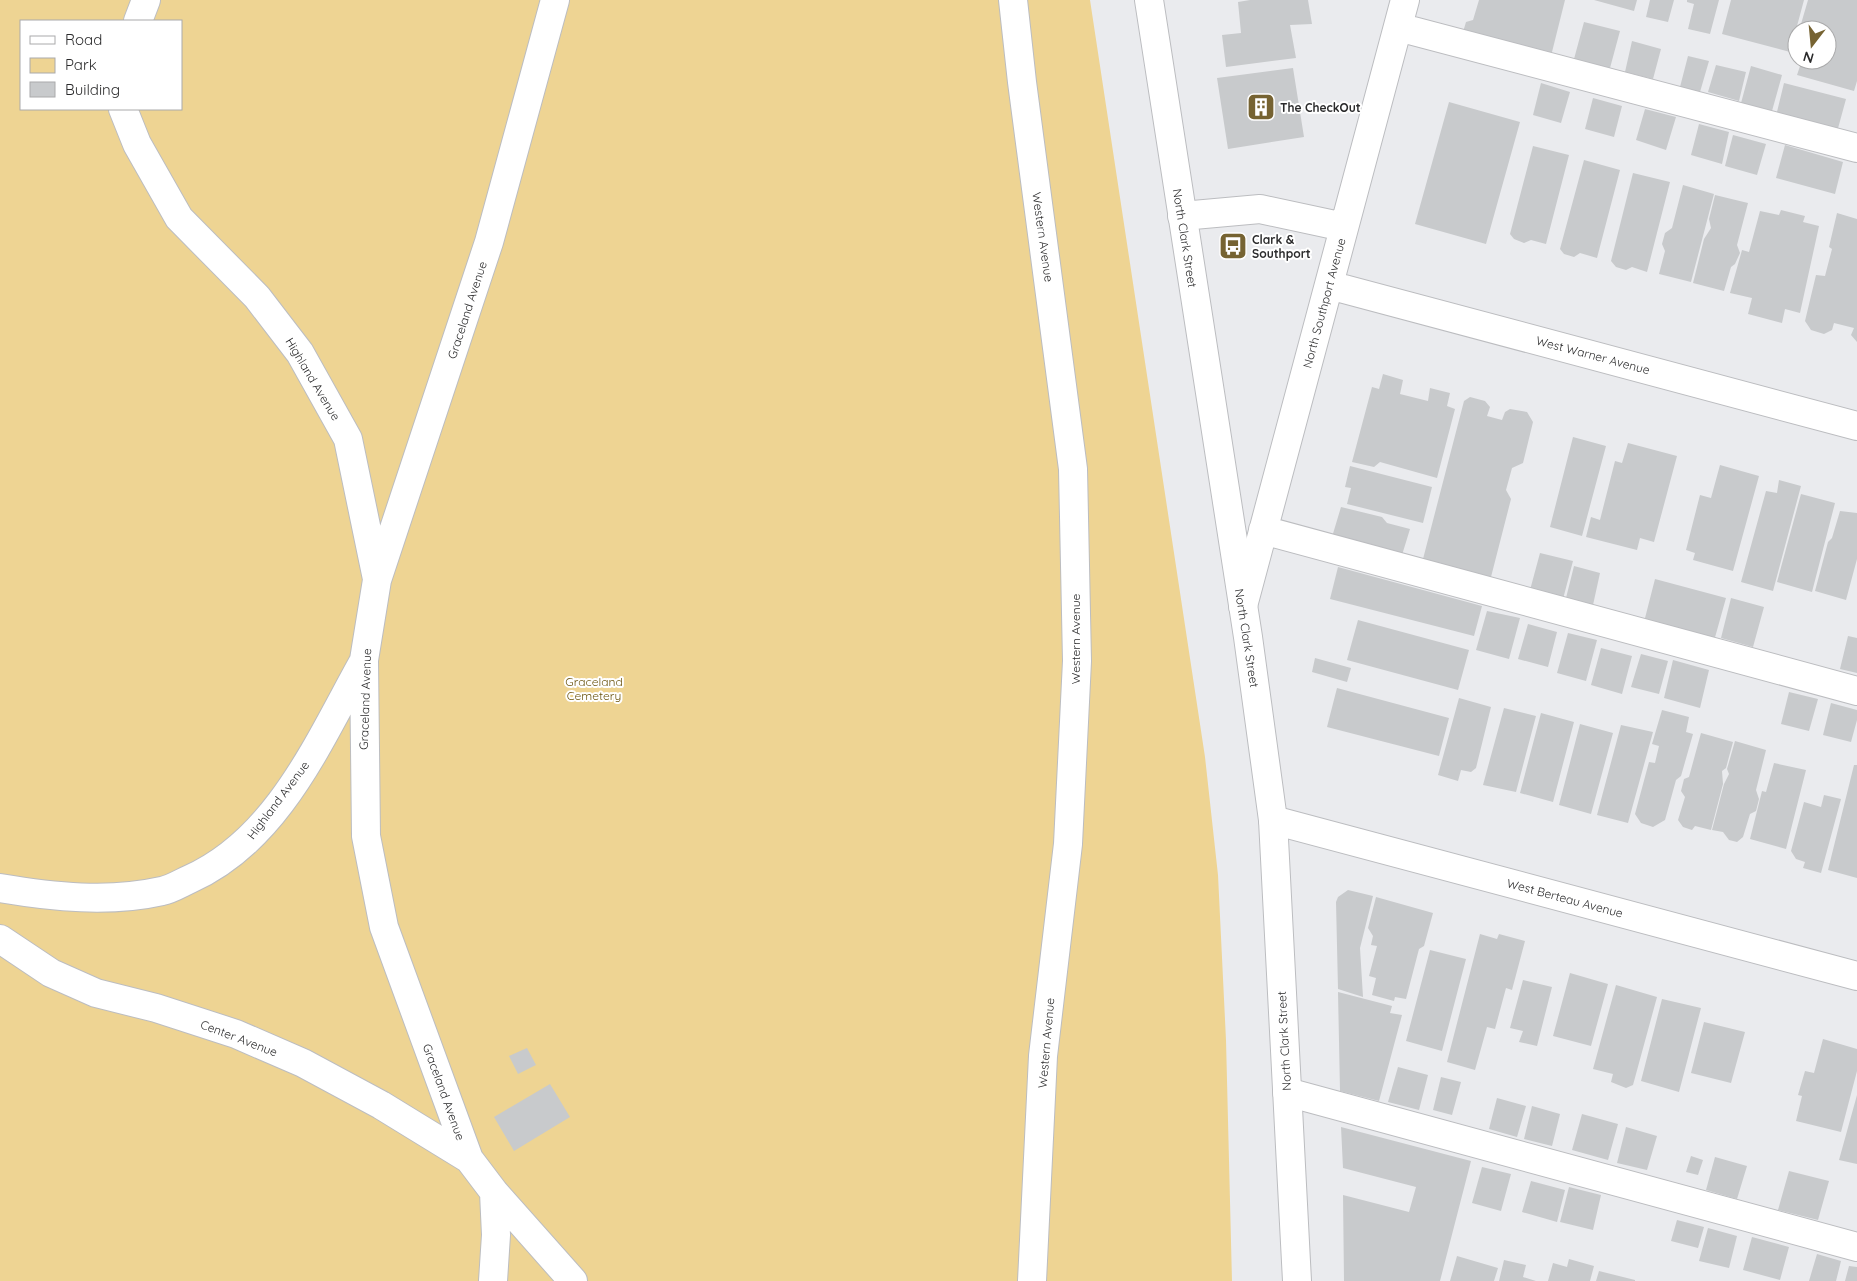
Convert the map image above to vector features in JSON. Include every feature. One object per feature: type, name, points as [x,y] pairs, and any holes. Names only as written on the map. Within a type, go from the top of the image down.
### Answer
[{"type":"street","points":[[138,20],[146,0]]},
{"type":"street","name":"Graceland Avenue","points":[[494,1192],[469,1159],[384,927],[366,836],[364,660],[377,580],[489,242],[555,0]]},
{"type":"street","name":"Western Avenue","points":[[1013,0],[1073,469],[1076,651],[1068,844],[1043,1056],[1032,1281]]},
{"type":"street","name":"North Clark Street","points":[[1149,0],[1243,606],[1273,820],[1297,1281]]},
{"type":"street","name":"North Southport Avenue","points":[[1243,606],[1405,0]]},
{"type":"street","points":[[1398,27],[1857,148]]},
{"type":"street","name":"Highland Avenue","points":[[123,110],[137,144],[179,218],[257,297],[268,311],[300,353],[348,439],[377,580]]},
{"type":"street","points":[[1182,216],[1260,209],[1344,228]]},
{"type":"street","name":"West Warner Avenue","points":[[1329,285],[1857,426]]},
{"type":"street","points":[[1263,530],[1857,691]]},
{"type":"street","name":"Highland Avenue","points":[[0,888],[52,896],[106,897],[164,891],[212,869],[255,834],[301,774],[364,660]]},
{"type":"street","name":"West Berteau Avenue","points":[[1273,820],[1857,976]]},
{"type":"street","name":"Center Avenue","points":[[0,939],[51,973],[96,993],[156,1008],[236,1034],[303,1063],[381,1105],[469,1159]]},
{"type":"street","points":[[1287,1092],[1857,1248]]},
{"type":"street","points":[[493,1281],[496,1235],[494,1192]]},
{"type":"street","points":[[494,1192],[573,1281]]},
{"type":"green space","name":"Graceland Cemetery","points":[[0,0],[1090,0],[1205,757],[1218,875],[1226,1040],[1232,1281],[0,1281]]},
{"type":"building","points":[[1250,0],[1308,0],[1312,24],[1290,25],[1296,58],[1226,67],[1222,35],[1241,33],[1238,2]]},
{"type":"building","points":[[1479,0],[1565,0],[1551,56],[1463,32],[1466,22],[1473,20]]},
{"type":"building","points":[[1594,0],[1637,0],[1634,11]]},
{"type":"building","points":[[1650,0],[1674,0],[1668,22],[1646,17]]},
{"type":"building","points":[[1687,0],[1719,0],[1710,34],[1688,29],[1694,4],[1687,2]]},
{"type":"building","points":[[1731,0],[1804,0],[1799,20],[1787,20],[1787,51],[1722,34]]},
{"type":"building","points":[[1808,0],[1857,0],[1857,81],[1854,91],[1797,75],[1799,70],[1837,70],[1837,20],[1802,20]]},
{"type":"building","points":[[1584,22],[1620,31],[1610,68],[1574,59]]},
{"type":"building","points":[[1632,41],[1661,49],[1653,79],[1625,72]]},
{"type":"building","points":[[1688,56],[1709,61],[1700,92],[1680,87]]},
{"type":"building","points":[[1716,65],[1746,72],[1739,101],[1708,92]]},
{"type":"building","points":[[1751,66],[1782,75],[1772,111],[1741,103]]},
{"type":"building","name":"The CheckOut","points":[[1293,68],[1304,137],[1228,149],[1217,78]]},
{"type":"building","points":[[1541,83],[1570,92],[1561,123],[1533,115]]},
{"type":"building","points":[[1784,83],[1846,99],[1837,132],[1776,116]]},
{"type":"building","points":[[1593,98],[1622,106],[1614,137],[1585,129]]},
{"type":"building","points":[[1449,102],[1520,122],[1486,244],[1415,224]]},
{"type":"building","points":[[1645,109],[1676,117],[1666,150],[1636,140]]},
{"type":"building","points":[[1699,124],[1729,132],[1722,164],[1691,155]]},
{"type":"building","points":[[1733,135],[1766,144],[1757,175],[1725,166]]},
{"type":"building","points":[[1785,145],[1843,162],[1835,194],[1776,178]]},
{"type":"building","points":[[1533,146],[1569,155],[1546,244],[1531,240],[1524,243],[1514,239],[1510,234]]},
{"type":"building","points":[[1584,160],[1620,170],[1597,258],[1580,253],[1574,257],[1564,254],[1560,249]]},
{"type":"building","points":[[1633,173],[1670,182],[1647,272],[1632,267],[1626,270],[1616,267],[1611,261]]},
{"type":"building","points":[[1683,185],[1714,194],[1691,282],[1659,274],[1665,251],[1662,244],[1665,233],[1672,228]]},
{"type":"building","points":[[1715,195],[1748,203],[1737,245],[1740,253],[1735,264],[1731,267],[1724,291],[1693,283],[1704,239],[1711,228],[1709,219]]},
{"type":"building","points":[[1781,210],[1805,216],[1803,222],[1819,226],[1800,313],[1785,309],[1782,323],[1748,314],[1752,298],[1730,293],[1742,250],[1749,252],[1760,211],[1779,215]]},
{"type":"building","points":[[1837,213],[1857,219],[1857,342],[1851,335],[1854,328],[1834,323],[1832,330],[1824,334],[1811,330],[1805,321],[1816,275],[1825,276],[1832,249],[1829,247]]},
{"type":"building","points":[[1383,374],[1403,380],[1400,394],[1428,401],[1430,388],[1450,393],[1447,406],[1455,409],[1437,478],[1380,462],[1374,467],[1352,462],[1372,387],[1379,389]]},
{"type":"building","points":[[1470,397],[1485,401],[1490,407],[1487,416],[1502,420],[1505,412],[1510,409],[1527,412],[1533,422],[1523,463],[1512,468],[1506,490],[1511,499],[1491,577],[1423,559],[1464,401]]},
{"type":"building","points":[[1573,437],[1606,446],[1582,536],[1550,527]]},
{"type":"building","points":[[1628,443],[1677,456],[1654,542],[1640,538],[1637,550],[1586,537],[1591,517],[1600,520],[1615,461],[1622,463]]},
{"type":"building","points":[[1720,465],[1759,476],[1733,571],[1693,560],[1695,553],[1686,550],[1700,495],[1711,498]]},
{"type":"building","points":[[1350,466],[1432,487],[1423,523],[1347,504],[1351,488],[1345,487]]},
{"type":"building","points":[[1779,480],[1801,486],[1773,591],[1741,582],[1766,491],[1777,493]]},
{"type":"building","points":[[1801,494],[1835,503],[1812,592],[1777,582]]},
{"type":"building","points":[[1341,507],[1382,517],[1387,523],[1410,529],[1402,555],[1332,537]]},
{"type":"building","points":[[1840,511],[1857,513],[1857,559],[1846,600],[1815,591],[1828,542],[1832,538]]},
{"type":"building","points":[[1540,553],[1573,561],[1563,599],[1530,590]]},
{"type":"building","points":[[1574,566],[1600,573],[1593,605],[1566,598]]},
{"type":"building","points":[[1338,567],[1482,606],[1474,636],[1330,599]]},
{"type":"building","points":[[1655,579],[1726,598],[1714,641],[1644,622]]},
{"type":"building","points":[[1731,598],[1764,607],[1753,647],[1721,638]]},
{"type":"building","points":[[1487,611],[1520,618],[1509,659],[1476,650]]},
{"type":"building","points":[[1358,620],[1469,650],[1458,690],[1347,660]]},
{"type":"building","points":[[1528,624],[1557,632],[1548,667],[1518,659]]},
{"type":"building","points":[[1568,633],[1597,640],[1586,681],[1557,673]]},
{"type":"building","points":[[1848,636],[1857,638],[1857,673],[1840,669]]},
{"type":"building","points":[[1601,648],[1632,656],[1622,694],[1591,685]]},
{"type":"building","points":[[1641,654],[1668,661],[1659,694],[1631,687]]},
{"type":"building","points":[[1315,658],[1351,668],[1347,682],[1312,672]]},
{"type":"building","points":[[1673,660],[1709,670],[1700,708],[1664,698]]},
{"type":"building","points":[[1337,688],[1449,718],[1439,756],[1327,727]]},
{"type":"building","points":[[1789,692],[1818,699],[1809,731],[1781,724]]},
{"type":"building","points":[[1459,698],[1491,707],[1476,768],[1471,772],[1461,770],[1458,781],[1438,775]]},
{"type":"building","points":[[1831,703],[1857,710],[1857,720],[1851,742],[1823,735]]},
{"type":"building","points":[[1504,708],[1536,716],[1516,792],[1483,785]]},
{"type":"building","points":[[1662,710],[1689,717],[1686,732],[1693,734],[1681,776],[1676,780],[1665,820],[1653,827],[1641,823],[1635,814],[1649,762],[1655,763],[1659,746],[1652,744]]},
{"type":"building","points":[[1541,713],[1574,722],[1553,802],[1520,793]]},
{"type":"building","points":[[1580,724],[1613,733],[1591,814],[1559,805]]},
{"type":"building","points":[[1621,725],[1653,732],[1628,823],[1597,815]]},
{"type":"building","points":[[1701,733],[1733,742],[1726,768],[1722,771],[1723,784],[1711,830],[1695,826],[1692,830],[1683,827],[1678,820],[1685,797],[1681,791],[1684,779],[1689,777]]},
{"type":"building","points":[[1735,741],[1766,750],[1756,790],[1759,799],[1756,811],[1750,814],[1743,837],[1737,842],[1729,840],[1723,832],[1712,830],[1724,784],[1729,774],[1727,769]]},
{"type":"building","points":[[1774,763],[1806,770],[1786,849],[1750,839],[1762,791],[1766,792]]},
{"type":"building","points":[[1854,765],[1857,765],[1857,878],[1828,870]]},
{"type":"building","points":[[1824,795],[1841,799],[1821,873],[1803,868],[1805,862],[1796,859],[1791,851],[1804,802],[1821,807]]},
{"type":"building","points":[[1348,890],[1373,896],[1360,948],[1363,997],[1338,989],[1336,902],[1338,897]]},
{"type":"building","points":[[1376,897],[1433,913],[1424,946],[1419,949],[1406,999],[1395,997],[1394,1001],[1372,995],[1376,978],[1369,976],[1377,946],[1371,945],[1373,936],[1368,928]]},
{"type":"building","points":[[1480,934],[1497,939],[1499,934],[1525,941],[1512,990],[1506,988],[1495,1029],[1487,1027],[1475,1070],[1447,1062]]},
{"type":"building","points":[[1430,950],[1466,959],[1442,1051],[1406,1041]]},
{"type":"building","points":[[1570,973],[1608,984],[1591,1046],[1553,1036]]},
{"type":"building","points":[[1523,980],[1552,987],[1537,1046],[1519,1042],[1523,1031],[1510,1028]]},
{"type":"building","points":[[1616,985],[1657,997],[1633,1085],[1626,1088],[1611,1082],[1613,1074],[1593,1069]]},
{"type":"building","points":[[1338,992],[1392,1006],[1390,1013],[1402,1015],[1379,1101],[1340,1091]]},
{"type":"building","points":[[1662,999],[1701,1008],[1679,1092],[1641,1081]]},
{"type":"building","points":[[1704,1022],[1745,1032],[1731,1083],[1691,1073]]},
{"type":"building","points":[[1823,1039],[1857,1049],[1857,1071],[1841,1132],[1796,1121],[1802,1096],[1798,1095],[1805,1071],[1814,1073]]},
{"type":"building","points":[[527,1048],[536,1065],[518,1074],[509,1056]]},
{"type":"building","points":[[1398,1067],[1428,1075],[1419,1110],[1388,1102]]},
{"type":"building","points":[[1441,1077],[1461,1082],[1452,1115],[1433,1110]]},
{"type":"building","points":[[550,1084],[570,1117],[514,1151],[494,1117]]},
{"type":"building","points":[[1857,1095],[1857,1164],[1839,1160]]},
{"type":"building","points":[[1497,1098],[1526,1106],[1517,1137],[1489,1129]]},
{"type":"building","points":[[1532,1106],[1560,1114],[1552,1146],[1524,1139]]},
{"type":"building","points":[[1582,1114],[1618,1124],[1608,1160],[1572,1150]]},
{"type":"building","points":[[1341,1127],[1471,1161],[1440,1281],[1344,1281],[1343,1195],[1409,1212],[1416,1187],[1343,1168]]},
{"type":"building","points":[[1626,1127],[1657,1136],[1647,1170],[1617,1163]]},
{"type":"building","points":[[1691,1156],[1703,1160],[1698,1175],[1686,1172]]},
{"type":"building","points":[[1715,1157],[1747,1166],[1737,1199],[1706,1190]]},
{"type":"building","points":[[1482,1167],[1511,1174],[1501,1211],[1472,1203]]},
{"type":"building","points":[[1789,1171],[1829,1181],[1818,1220],[1778,1210]]},
{"type":"building","points":[[1531,1181],[1565,1190],[1557,1222],[1522,1212]]},
{"type":"building","points":[[1569,1187],[1601,1195],[1593,1230],[1560,1222]]},
{"type":"building","points":[[1677,1220],[1704,1227],[1698,1248],[1671,1241]]},
{"type":"building","points":[[1708,1228],[1737,1236],[1729,1268],[1699,1261]]},
{"type":"building","points":[[1752,1237],[1789,1247],[1780,1280],[1743,1270]]},
{"type":"building","points":[[1817,1254],[1841,1261],[1836,1281],[1809,1281]]},
{"type":"building","points":[[1457,1256],[1498,1268],[1494,1281],[1450,1281]]},
{"type":"building","points":[[1569,1259],[1594,1266],[1590,1281],[1548,1281],[1553,1263],[1567,1267]]},
{"type":"building","points":[[1504,1260],[1526,1265],[1523,1277],[1536,1281],[1499,1281]]},
{"type":"building","points":[[1849,1266],[1857,1267],[1857,1281],[1845,1281]]},
{"type":"building","points":[[1599,1271],[1635,1280],[1635,1281],[1596,1281]]},
{"type":"place","name":"The CheckOut","points":[[1261,107]]},
{"type":"place","name":"Clark & Southport","points":[[1233,246]]}]
